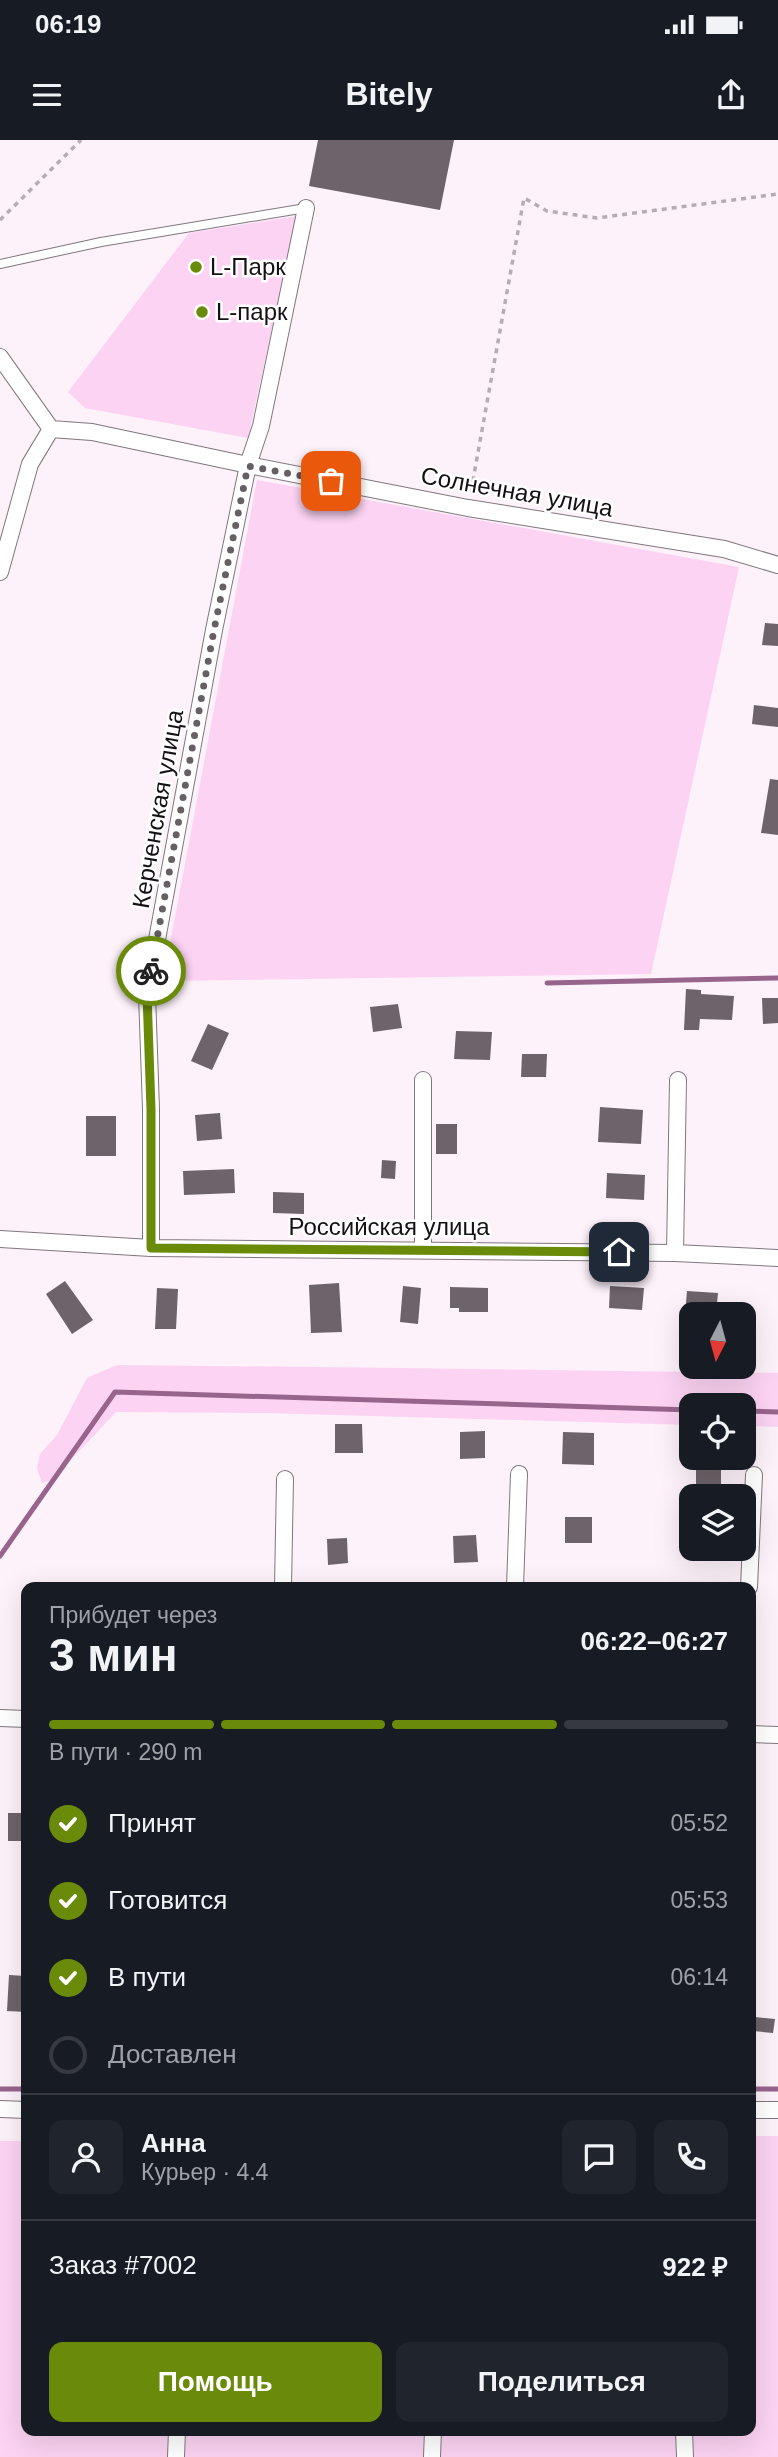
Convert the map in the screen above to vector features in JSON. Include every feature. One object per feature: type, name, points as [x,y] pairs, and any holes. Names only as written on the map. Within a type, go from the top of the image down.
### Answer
[{"type":"street","name":"Керченская улица","points":[[151,1248],[151,1109],[147,994],[214,630],[248,466],[261,426],[306,208]]},
{"type":"street","points":[[0,357],[51,429],[30,464],[0,572]]},
{"type":"street","name":"Солнечная улица","points":[[51,429],[92,432],[248,466],[468,508],[724,549],[778,565]]},
{"type":"street","points":[[423,1080],[423,1249]]},
{"type":"street","points":[[675,1253],[678,1080]]},
{"type":"street","name":"Российская улица","points":[[0,1239],[151,1248],[675,1253],[778,1258]]},
{"type":"street","points":[[515,1582],[519,1474]]},
{"type":"street","points":[[749,1582],[754,1475]]},
{"type":"street","points":[[283,1582],[285,1479]]},
{"type":"street","points":[[0,1718],[21,1719]]},
{"type":"street","points":[[756,1734],[778,1735]]},
{"type":"street","points":[[0,2109],[21,2110]]},
{"type":"street","points":[[756,2110],[778,2110]]},
{"type":"street","points":[[176,2457],[177,2436]]},
{"type":"street","points":[[432,2457],[433,2436]]},
{"type":"street","points":[[684,2436],[685,2457]]},
{"type":"lane","points":[[0,264],[100,242],[306,208]]},
{"type":"path","points":[[0,220],[81,140]]},
{"type":"path","points":[[468,508],[524,198],[547,211],[597,218],[778,194]]},
{"type":"shaded area","name":"L-парк","points":[[297,216],[248,438],[85,408],[68,392],[189,233]]},
{"type":"shaded area","points":[[257,480],[739,567],[651,974],[163,981]]},
{"type":"shaded area","points":[[117,1365],[679,1372],[679,1379],[756,1379],[756,1373],[778,1373],[778,1427],[756,1426],[756,1393],[679,1393],[679,1425],[267,1413],[116,1412],[52,1480],[42,1483],[37,1468],[40,1454],[57,1435],[87,1378]]},
{"type":"shaded area","points":[[756,2136],[778,2136],[778,2457],[0,2457],[0,2141],[21,2141],[21,2436],[756,2436]]},
{"type":"building","points":[[318,140],[454,140],[440,210],[309,186]]},
{"type":"building","points":[[765,623],[778,624],[778,646],[762,645]]},
{"type":"building","points":[[754,705],[778,708],[778,727],[752,724]]},
{"type":"building","points":[[770,779],[778,780],[778,835],[761,833]]},
{"type":"building","points":[[686,989],[701,990],[701,994],[734,996],[732,1020],[700,1019],[699,1030],[684,1030]]},
{"type":"building","points":[[762,998],[778,998],[778,1023],[763,1024]]},
{"type":"building","points":[[398,1004],[402,1028],[373,1032],[370,1007]]},
{"type":"building","points":[[208,1024],[229,1033],[212,1070],[191,1061]]},
{"type":"building","points":[[456,1031],[492,1032],[490,1060],[454,1059]]},
{"type":"building","points":[[522,1054],[547,1054],[546,1077],[521,1077]]},
{"type":"building","points":[[600,1107],[643,1110],[641,1144],[598,1142]]},
{"type":"building","points":[[220,1113],[222,1139],[197,1141],[195,1115]]},
{"type":"building","points":[[86,1116],[116,1116],[116,1156],[86,1156]]},
{"type":"building","points":[[436,1124],[457,1124],[457,1154],[436,1154]]},
{"type":"building","points":[[382,1160],[396,1161],[395,1179],[381,1178]]},
{"type":"building","points":[[234,1169],[235,1193],[184,1195],[183,1171]]},
{"type":"building","points":[[607,1173],[645,1175],[644,1200],[606,1198]]},
{"type":"building","points":[[273,1192],[304,1193],[304,1214],[273,1213]]},
{"type":"building","points":[[65,1281],[93,1320],[72,1334],[46,1294]]},
{"type":"building","points":[[339,1283],[342,1332],[311,1333],[309,1285]]},
{"type":"building","points":[[403,1286],[421,1288],[418,1324],[400,1322]]},
{"type":"building","points":[[610,1286],[644,1288],[642,1310],[609,1308]]},
{"type":"building","points":[[450,1287],[488,1288],[488,1312],[459,1312],[459,1308],[450,1308]]},
{"type":"building","points":[[157,1288],[178,1289],[176,1329],[155,1329]]},
{"type":"building","points":[[687,1291],[718,1293],[717,1302],[686,1302]]},
{"type":"building","points":[[335,1424],[362,1424],[363,1453],[335,1453]]},
{"type":"building","points":[[485,1431],[485,1458],[460,1459],[460,1432]]},
{"type":"building","points":[[563,1432],[594,1433],[594,1465],[562,1464]]},
{"type":"building","points":[[696,1470],[721,1470],[721,1484],[696,1484]]},
{"type":"building","points":[[565,1517],[592,1517],[592,1543],[565,1543]]},
{"type":"building","points":[[476,1535],[478,1562],[454,1563],[453,1536]]},
{"type":"building","points":[[347,1538],[348,1563],[328,1565],[327,1539]]},
{"type":"building","points":[[8,1813],[21,1813],[21,1841],[8,1841]]},
{"type":"building","points":[[9,1975],[21,1976],[21,2012],[7,2011]]},
{"type":"building","points":[[756,2017],[775,2019],[773,2033],[756,2031]]},
{"type":"waterway","points":[[547,983],[778,978]]},
{"type":"waterway","points":[[0,1556],[115,1392],[679,1410]]},
{"type":"waterway","points":[[756,1411],[778,1412]]},
{"type":"waterway","points":[[0,2089],[21,2089]]},
{"type":"waterway","points":[[756,2089],[778,2089]]},
{"type":"way so far","points":[[151,971],[214,630],[248,466],[331,481]]},
{"type":"place","name":"L-Парк","points":[[196,267]]},
{"type":"place","name":"L-парк","points":[[202,312]]},
{"type":"route","points":[[151,971],[147,994],[151,1109],[151,1248],[619,1252]]}]
